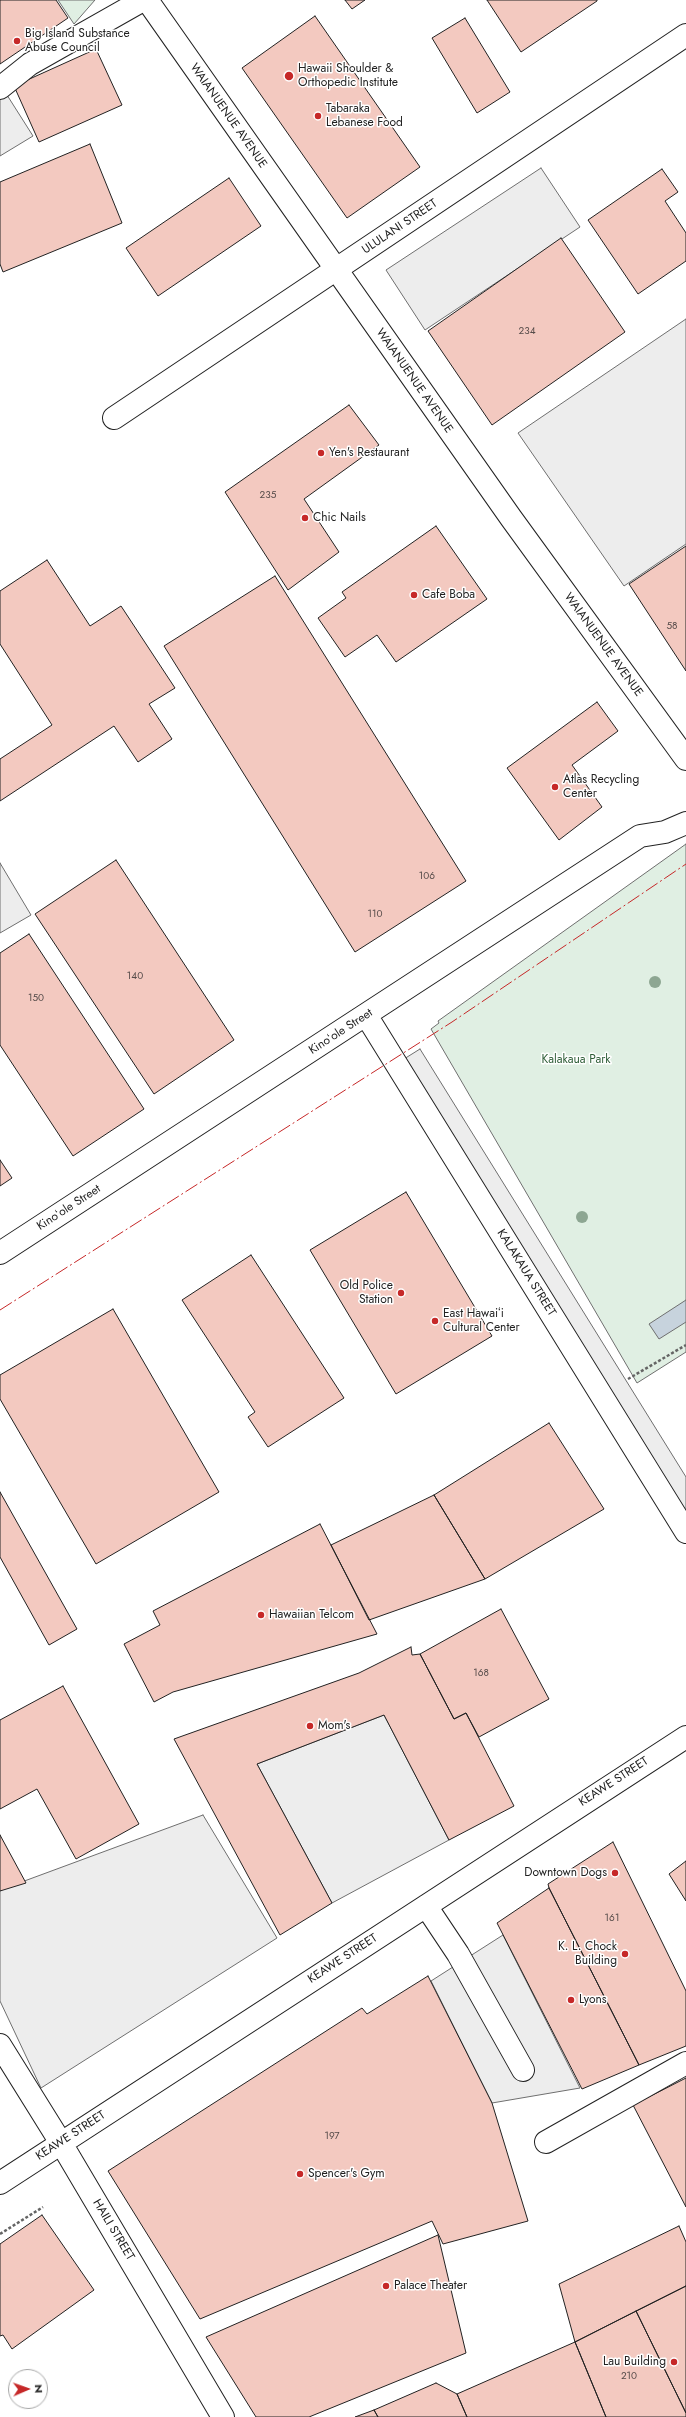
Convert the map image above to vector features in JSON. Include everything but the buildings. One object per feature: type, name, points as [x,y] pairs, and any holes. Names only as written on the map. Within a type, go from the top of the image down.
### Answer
[{"type":"street","points":[[0,88],[30,64],[143,0]]},
{"type":"street","name":"WAIANUENUE AVENUE","points":[[147,0],[540,559],[686,759]]},
{"type":"street","name":"ULULANI STREET","points":[[114,418],[686,35]]},
{"type":"street","name":"Kinoʻole Street","points":[[0,1253],[366,1016],[640,836],[665,832],[686,823]]},
{"type":"street","name":"KALAKAUA STREET","points":[[366,1016],[686,1532]]},
{"type":"street","name":"KEAWE STREET","points":[[0,2182],[686,1737]]},
{"type":"street","points":[[426,1906],[458,1954],[523,2070]]},
{"type":"street","name":"HAILI STREET","points":[[0,2045],[61,2143],[223,2417]]},
{"type":"street","points":[[546,2142],[686,2063]]},
{"type":"path","points":[[626,1380],[686,1345]]},
{"type":"path","points":[[0,2234],[43,2207]]},
{"type":"green space","points":[[58,0],[95,0],[74,24]]},
{"type":"green space","name":"Kalakaua Park","points":[[686,844],[686,1352],[637,1383],[431,1029],[439,1023],[438,1021]]},
{"type":"shaded area","points":[[0,84],[33,136],[0,156]]},
{"type":"shaded area","points":[[541,168],[580,227],[425,330],[386,270]]},
{"type":"shaded area","points":[[686,319],[686,544],[624,586],[518,433]]},
{"type":"shaded area","points":[[0,863],[31,915],[0,933]]},
{"type":"shaded area","points":[[420,1049],[686,1477],[686,1533],[396,1064]]},
{"type":"shaded area","points":[[686,1300],[686,1322],[659,1339],[649,1324]]},
{"type":"shaded area","points":[[384,1715],[449,1840],[332,1903],[257,1764]]},
{"type":"shaded area","points":[[203,1815],[277,1938],[41,2088],[0,2001],[0,1890]]},
{"type":"shaded area","points":[[503,1935],[580,2088],[492,2103],[431,1981]]},
{"type":"power","points":[[0,1310],[452,1022],[686,864]]},
{"type":"place","name":"Big Island Substance Abuse Council","points":[[17,41]]},
{"type":"place","name":"Hawaii Shoulder & Orthopedic Institute","points":[[289,76]]},
{"type":"place","name":"Tabaraka Lebanese Food","points":[[318,116]]},
{"type":"place","name":"Yen's Restaurant","points":[[321,453]]},
{"type":"place","name":"Chic Nails","points":[[305,518]]},
{"type":"place","name":"Cafe Boba","points":[[414,595]]},
{"type":"place","name":"Atlas Recycling Center","points":[[555,787]]},
{"type":"place","name":"Old Police Station","points":[[401,1293]]},
{"type":"place","name":"East Hawaiʻi Cultural Center","points":[[435,1321]]},
{"type":"place","name":"Hawaiian Telcom","points":[[261,1615]]},
{"type":"place","name":"Mom's","points":[[310,1726]]},
{"type":"place","name":"Downtown Dogs","points":[[615,1873]]},
{"type":"place","name":"K. L. Chock Building","points":[[625,1954]]},
{"type":"place","name":"Lyons","points":[[571,2000]]},
{"type":"place","name":"Spencer's Gym","points":[[300,2174]]},
{"type":"place","name":"Palace Theater","points":[[386,2286]]},
{"type":"place","name":"Lau Building","points":[[674,2362]]}]
